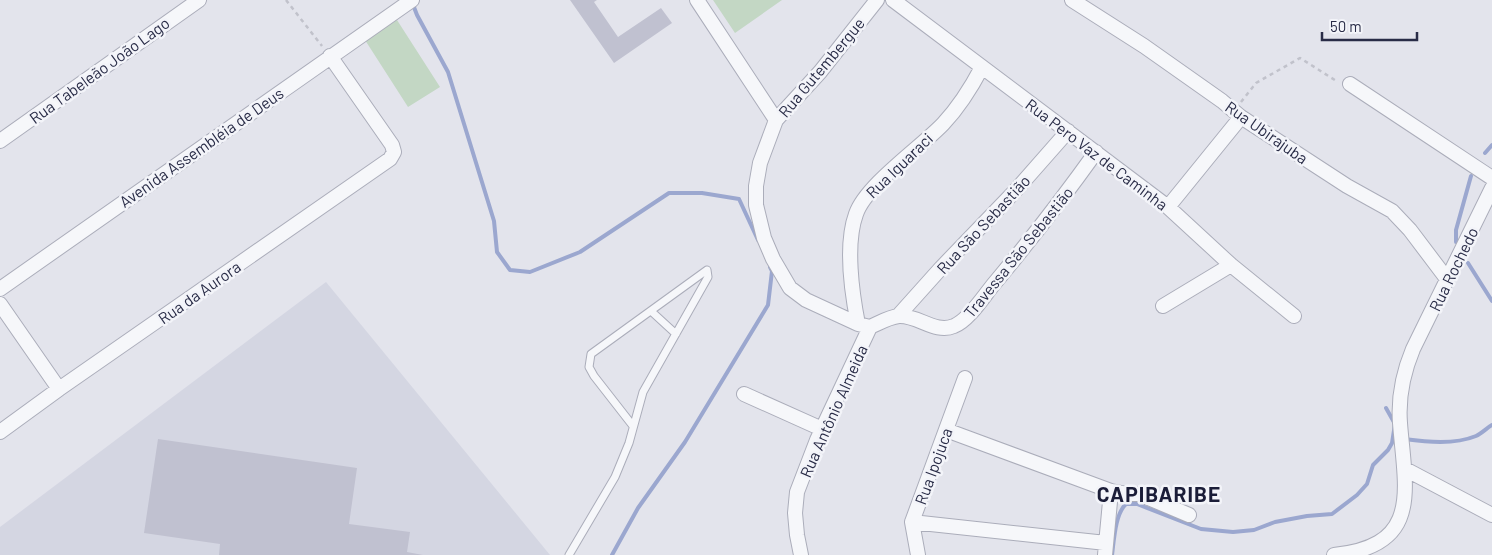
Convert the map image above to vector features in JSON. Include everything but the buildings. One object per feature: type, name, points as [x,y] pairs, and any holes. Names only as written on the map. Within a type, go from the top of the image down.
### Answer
[{"type":"street","name":"Rua Tabeleão João Lago","points":[[0,141],[199,0]]},
{"type":"street","points":[[697,0],[776,120]]},
{"type":"street","name":"Rua Gutembergue","points":[[864,326],[825,310],[790,288],[772,260],[759,221],[756,195],[760,163],[776,120],[820,72],[877,0]]},
{"type":"street","name":"Rua Pero Vaz de Caminha","points":[[893,0],[1168,207],[1231,265],[1294,316]]},
{"type":"street","name":"Rua Ubirajuba","points":[[1072,0],[1144,46],[1222,100],[1237,114],[1347,186],[1392,211],[1410,230],[1447,279]]},
{"type":"street","name":"Avenida Assembléia de Deus","points":[[0,289],[407,3]]},
{"type":"street","name":"Rua da Aurora","points":[[0,432],[59,389],[385,164],[392,157],[394,150],[389,139],[330,56]]},
{"type":"street","name":"Rua Iguaraci","points":[[864,326],[852,285],[851,264],[852,230],[861,202],[872,188],[936,130],[959,105],[982,67]]},
{"type":"street","points":[[1350,84],[1492,178]]},
{"type":"street","points":[[1168,207],[1237,114]]},
{"type":"street","name":"Rua São Sebastião","points":[[898,316],[1016,190],[1068,131]]},
{"type":"street","name":"Travessa São Sebastião","points":[[898,316],[908,317],[941,328],[950,328],[958,324],[976,306],[1024,248],[1096,152]]},
{"type":"street","name":"Rua Rochedo","points":[[1334,555],[1350,553],[1378,543],[1396,528],[1404,507],[1405,469],[1401,430],[1401,386],[1406,366],[1492,188]]},
{"type":"street","points":[[1163,306],[1231,265]]},
{"type":"street","points":[[0,304],[59,389]]},
{"type":"street","points":[[864,326],[898,316]]},
{"type":"street","name":"Rua Antônio Almeida","points":[[801,555],[795,513],[798,492],[806,466],[864,326]]},
{"type":"street","name":"Rua Ipojuca","points":[[918,555],[912,522],[965,378]]},
{"type":"street","points":[[744,394],[822,429]]},
{"type":"street","points":[[946,430],[1111,491],[1139,494],[1189,515]]},
{"type":"street","points":[[1405,469],[1492,515]]},
{"type":"street","points":[[912,522],[1105,549],[1111,491]]},
{"type":"lane","points":[[569,555],[615,477],[629,443],[643,392],[708,277],[707,270],[592,354],[589,359],[589,367],[594,376],[633,426]]},
{"type":"lane","points":[[650,311],[676,334]]},
{"type":"path","points":[[286,0],[330,56]]},
{"type":"path","points":[[1237,114],[1256,84],[1300,58],[1336,82],[1350,84]]},
{"type":"shaded area","points":[[326,282],[550,555],[0,555],[0,527]]},
{"type":"green space","points":[[713,0],[782,0],[735,33]]},
{"type":"green space","points":[[397,20],[440,87],[408,107],[365,40]]},
{"type":"waterway","points":[[412,2],[448,72],[494,221],[497,252],[510,270],[530,272],[580,252],[669,193],[702,193],[739,199],[758,240]]},
{"type":"waterway","points":[[1485,153],[1492,145]]},
{"type":"waterway","points":[[1456,242],[1456,230],[1471,176]]},
{"type":"waterway","points":[[1468,263],[1492,301]]},
{"type":"waterway","points":[[612,555],[638,508],[685,442],[768,305],[772,271],[770,267]]},
{"type":"waterway","points":[[1112,555],[1117,521],[1122,508],[1126,504],[1137,504],[1201,529],[1233,532],[1254,530],[1275,522],[1307,516],[1332,514],[1357,495],[1367,484],[1373,465],[1388,450],[1392,443],[1395,424],[1386,408]]},
{"type":"waterway","points":[[1404,439],[1431,442],[1459,441],[1476,436],[1492,425]]},
{"type":"district","name":"CAPIBARIBE","points":[[1159,493]]}]
